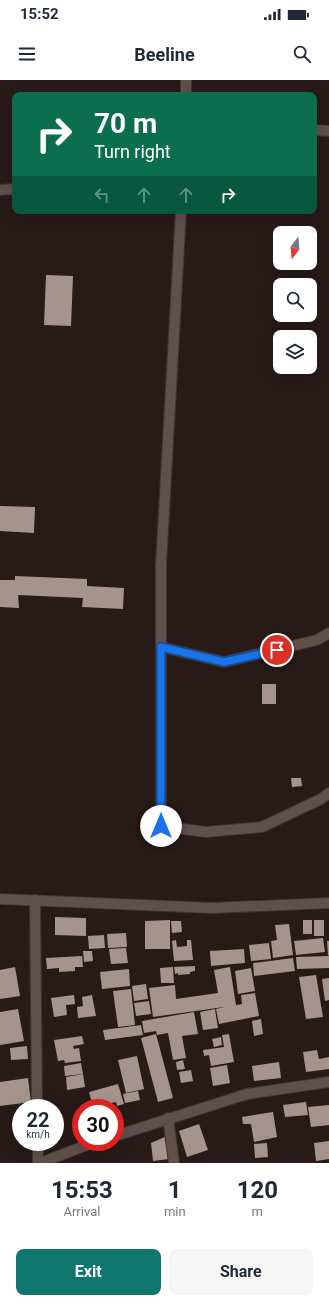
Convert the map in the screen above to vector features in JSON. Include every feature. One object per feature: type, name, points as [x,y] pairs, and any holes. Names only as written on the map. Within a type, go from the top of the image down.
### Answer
[{"type":"street","points":[[186,80],[186,92]]},
{"type":"street","points":[[317,130],[329,130]]},
{"type":"street","points":[[0,190],[12,189]]},
{"type":"street","points":[[181,214],[161,565],[161,826],[206,832],[262,827],[320,799],[329,792]]},
{"type":"street","points":[[161,647],[224,662],[317,640],[329,632]]},
{"type":"street","points":[[0,899],[212,908],[329,903]]},
{"type":"street","points":[[35,900],[37,1099]]},
{"type":"street","points":[[124,1133],[246,1094],[329,1082]]},
{"type":"street","points":[[168,1118],[174,1163]]},
{"type":"street","points":[[38,1151],[39,1163],[72,1151]]},
{"type":"building","points":[[46,275],[73,276],[71,326],[44,325]]},
{"type":"building","points":[[0,506],[35,507],[34,533],[0,531]]},
{"type":"building","points":[[15,576],[87,579],[87,586],[124,588],[123,609],[82,607],[83,598],[18,595],[19,608],[0,607],[0,580],[15,580]]},
{"type":"building","points":[[262,684],[276,684],[276,704],[262,704]]},
{"type":"building","points":[[291,778],[301,778],[302,786],[292,787]]},
{"type":"building","points":[[55,917],[86,918],[86,936],[55,935]]},
{"type":"building","points":[[170,920],[170,949],[145,949],[145,921]]},
{"type":"building","points":[[303,920],[312,920],[312,934],[303,934]]},
{"type":"building","points":[[314,920],[324,920],[324,936],[314,936]]},
{"type":"building","points":[[171,921],[181,921],[182,932],[172,933]]},
{"type":"building","points":[[289,924],[293,955],[273,958],[271,941],[277,940],[275,925]]},
{"type":"building","points":[[126,933],[127,947],[108,948],[107,934]]},
{"type":"building","points":[[104,935],[105,948],[89,949],[88,936]]},
{"type":"building","points":[[323,938],[325,952],[296,955],[294,941]]},
{"type":"building","points":[[176,940],[177,947],[187,946],[187,940],[191,940],[193,960],[174,961],[172,941]]},
{"type":"building","points":[[327,941],[329,941],[328,956]]},
{"type":"building","points":[[269,943],[271,959],[251,961],[249,945]]},
{"type":"building","points":[[126,948],[128,963],[111,964],[109,949]]},
{"type":"building","points":[[244,949],[245,963],[211,966],[210,951]]},
{"type":"building","points":[[83,951],[92,951],[93,961],[84,962]]},
{"type":"building","points":[[82,956],[83,967],[75,967],[75,971],[59,972],[59,968],[47,969],[46,958]]},
{"type":"building","points":[[329,956],[329,968],[297,969],[296,957]]},
{"type":"building","points":[[293,958],[295,971],[254,976],[253,963]]},
{"type":"building","points":[[195,966],[195,971],[190,972],[190,974],[175,974],[174,967]]},
{"type":"building","points":[[15,967],[20,996],[0,999],[0,970]]},
{"type":"building","points":[[173,967],[174,983],[161,983],[160,968]]},
{"type":"building","points":[[230,967],[236,1005],[242,1004],[241,995],[255,993],[259,1016],[219,1024],[216,1009],[224,1007],[153,1017],[149,988],[175,985],[176,999],[218,993],[214,970]]},
{"type":"building","points":[[251,968],[255,991],[238,994],[235,971]]},
{"type":"building","points":[[129,969],[130,986],[102,989],[100,972]]},
{"type":"building","points":[[316,975],[323,1017],[306,1019],[299,977]]},
{"type":"building","points":[[329,978],[329,1000],[325,1001],[322,979]]},
{"type":"building","points":[[146,984],[148,999],[134,1001],[132,986]]},
{"type":"building","points":[[131,989],[135,1025],[118,1027],[113,991]]},
{"type":"building","points":[[74,995],[75,1004],[66,1005],[67,1015],[54,1017],[51,998]]},
{"type":"building","points":[[92,995],[96,1016],[78,1018],[77,1007],[83,1006],[82,997]]},
{"type":"building","points":[[149,1001],[151,1014],[136,1016],[134,1003]]},
{"type":"building","points":[[18,1009],[24,1041],[0,1045],[0,1012]]},
{"type":"building","points":[[215,1009],[218,1028],[203,1030],[200,1012]]},
{"type":"building","points":[[194,1012],[198,1034],[182,1036],[186,1058],[173,1060],[168,1033],[157,1035],[156,1031],[144,1033],[142,1021]]},
{"type":"building","points":[[261,1019],[263,1034],[254,1036],[252,1021]]},
{"type":"building","points":[[141,1025],[143,1035],[105,1040],[103,1030]]},
{"type":"building","points":[[156,1034],[173,1098],[158,1102],[141,1038]]},
{"type":"building","points":[[229,1034],[234,1062],[211,1066],[209,1055],[204,1056],[203,1050],[224,1047],[222,1035]]},
{"type":"building","points":[[82,1036],[84,1044],[73,1046],[74,1049],[79,1048],[81,1061],[65,1063],[64,1060],[58,1061],[54,1040]]},
{"type":"building","points":[[221,1037],[222,1045],[214,1047],[212,1039]]},
{"type":"building","points":[[27,1046],[28,1059],[11,1060],[10,1048]]},
{"type":"building","points":[[317,1050],[319,1059],[329,1057],[329,1069],[306,1072],[303,1052]]},
{"type":"building","points":[[137,1056],[144,1089],[126,1093],[118,1060]]},
{"type":"building","points":[[183,1060],[185,1069],[177,1070],[176,1062]]},
{"type":"building","points":[[279,1062],[281,1078],[254,1081],[252,1066]]},
{"type":"building","points":[[81,1063],[83,1074],[65,1076],[64,1066]]},
{"type":"building","points":[[227,1065],[230,1083],[213,1086],[210,1068]]},
{"type":"building","points":[[191,1070],[193,1081],[181,1083],[179,1072]]},
{"type":"building","points":[[83,1074],[85,1087],[67,1090],[66,1077]]},
{"type":"building","points":[[28,1078],[31,1099],[12,1099],[12,1104],[0,1106],[0,1082]]},
{"type":"building","points":[[118,1084],[122,1099],[91,1099],[89,1092]]},
{"type":"building","points":[[138,1091],[140,1100],[125,1103],[123,1094]]},
{"type":"building","points":[[306,1102],[308,1115],[285,1117],[283,1105]]},
{"type":"building","points":[[329,1105],[329,1125],[311,1127],[308,1107]]},
{"type":"building","points":[[273,1112],[277,1137],[254,1142],[251,1124],[243,1124],[242,1117]]},
{"type":"building","points":[[199,1124],[208,1150],[187,1157],[179,1131]]},
{"type":"building","points":[[167,1136],[169,1159],[153,1161],[151,1143]]},
{"type":"building","points":[[329,1141],[329,1159],[316,1161],[314,1143]]},
{"type":"building","points":[[267,1143],[268,1157],[255,1158],[254,1144]]},
{"type":"route","points":[[161,826],[161,647],[224,662],[277,650]]}]
